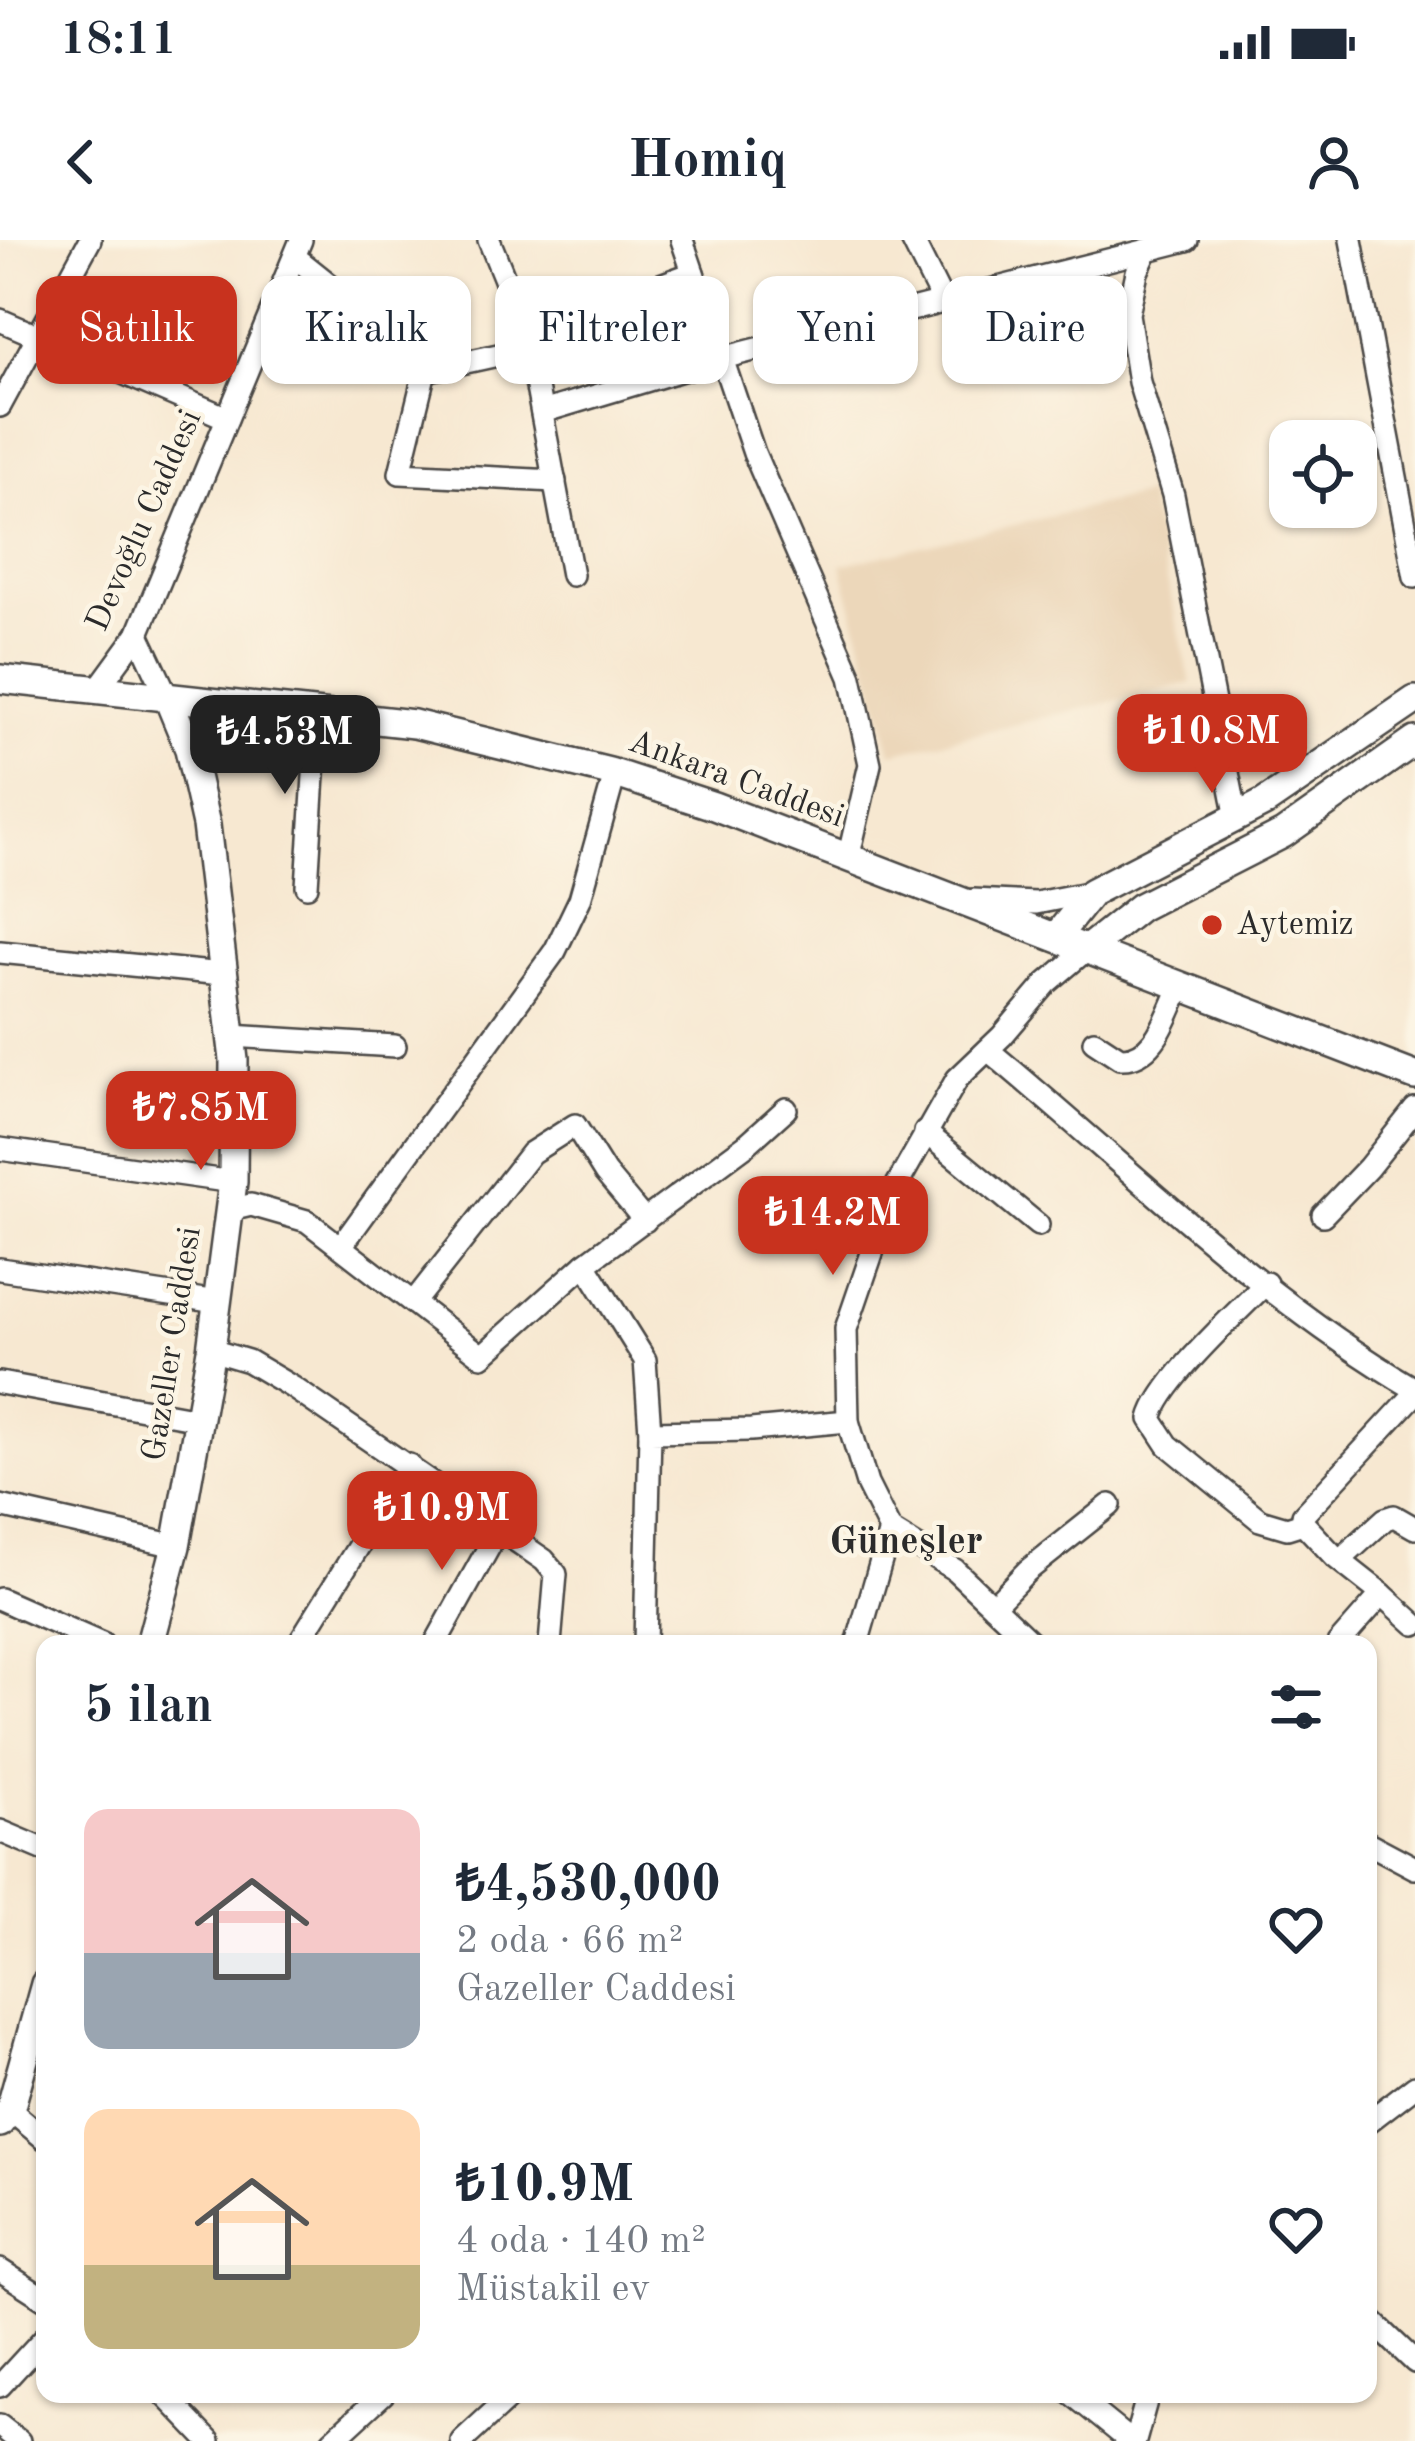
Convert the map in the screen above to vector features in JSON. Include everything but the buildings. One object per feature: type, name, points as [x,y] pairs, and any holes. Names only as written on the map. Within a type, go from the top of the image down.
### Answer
[{"type":"street","points":[[71,276],[90,240]]},
{"type":"street","points":[[488,240],[502,276]]},
{"type":"street","points":[[682,240],[694,276]]},
{"type":"street","points":[[912,240],[942,298]]},
{"type":"street","points":[[1351,240],[1415,577]]},
{"type":"street","points":[[1029,276],[1120,248],[1147,250],[1180,241]]},
{"type":"street","points":[[298,248],[329,276]]},
{"type":"street","name":"Devoğlu Caddesi","points":[[97,691],[138,634],[298,248]]},
{"type":"street","points":[[1147,250],[1128,314],[1139,382],[1173,495],[1238,818]]},
{"type":"street","points":[[686,276],[693,273]]},
{"type":"street","points":[[729,356],[942,303]]},
{"type":"street","points":[[0,320],[36,335]]},
{"type":"street","points":[[0,406],[36,344]]},
{"type":"street","points":[[729,379],[754,453],[851,677],[870,764],[848,859]]},
{"type":"street","points":[[149,384],[227,418]]},
{"type":"street","points":[[422,384],[400,473],[554,481]]},
{"type":"street","points":[[536,384],[572,575]]},
{"type":"street","points":[[542,412],[635,384]]},
{"type":"street","points":[[138,634],[168,698]]},
{"type":"street","name":"Ankara Caddesi","points":[[0,679],[414,724],[615,773],[714,806],[1415,1076]]},
{"type":"street","name":"Gazeller Caddesi","points":[[152,1635],[176,1546],[232,1196],[231,1036],[206,825],[190,749],[168,698]]},
{"type":"street","points":[[950,899],[1036,903],[1092,892],[1238,818],[1415,700]]},
{"type":"street","points":[[307,886],[318,712]]},
{"type":"street","points":[[1024,1635],[955,1570],[890,1529],[867,1484],[848,1420],[846,1329],[893,1192],[957,1079],[1047,983],[1140,907],[1283,834],[1415,741]]},
{"type":"street","points":[[342,1245],[555,950],[580,898],[615,773]]},
{"type":"street","points":[[1047,983],[1056,938],[1092,892]]},
{"type":"street","points":[[0,952],[222,974]]},
{"type":"street","points":[[1094,1041],[1120,1058],[1141,1053],[1152,1046],[1180,988]]},
{"type":"street","points":[[231,1036],[395,1046]]},
{"type":"street","points":[[988,1050],[1139,1183],[1415,1391],[1304,1515],[1303,1522]]},
{"type":"street","points":[[1324,1215],[1415,1108]]},
{"type":"street","points":[[0,1149],[232,1196],[307,1221],[482,1357],[585,1264],[746,1145],[785,1109]]},
{"type":"street","points":[[413,1303],[531,1153],[575,1125],[605,1173],[645,1221]]},
{"type":"street","points":[[926,1132],[1038,1225]]},
{"type":"street","points":[[585,1264],[645,1360],[650,1432],[645,1635]]},
{"type":"street","points":[[0,1269],[217,1302]]},
{"type":"street","points":[[1266,1282],[1187,1366],[1151,1419],[1168,1445],[1261,1520],[1287,1528],[1303,1522]]},
{"type":"street","points":[[211,1350],[248,1361],[292,1387],[544,1560],[556,1574],[551,1635]]},
{"type":"street","points":[[0,1382],[198,1419]]},
{"type":"street","points":[[650,1432],[751,1430],[848,1420]]},
{"type":"street","points":[[304,1635],[409,1466]]},
{"type":"street","points":[[993,1606],[1027,1571],[1110,1505]]},
{"type":"street","points":[[0,1506],[176,1546]]},
{"type":"street","points":[[1340,1560],[1385,1519],[1394,1516],[1415,1528]]},
{"type":"street","points":[[1303,1522],[1415,1624]]},
{"type":"street","points":[[440,1635],[499,1529]]},
{"type":"street","points":[[860,1635],[890,1529]]},
{"type":"street","points":[[1346,1635],[1382,1594]]},
{"type":"street","points":[[0,1599],[82,1635]]},
{"type":"street","points":[[0,1831],[36,1846]]},
{"type":"street","points":[[1377,1849],[1415,1868]]},
{"type":"street","points":[[36,2007],[9,2076],[5,2117],[36,2134]]},
{"type":"street","points":[[1377,2115],[1415,2086]]},
{"type":"street","points":[[0,2270],[36,2293]]},
{"type":"street","points":[[1377,2326],[1415,2362]]},
{"type":"street","points":[[0,2386],[36,2347]]},
{"type":"street","points":[[173,2403],[209,2441]]},
{"type":"street","points":[[332,2441],[373,2403]]},
{"type":"street","points":[[462,2441],[504,2403]]},
{"type":"street","points":[[1084,2403],[1133,2441],[1145,2403]]},
{"type":"street","points":[[0,2426],[20,2441]]},
{"type":"shaded area","points":[[1147,494],[1191,683],[892,753],[841,565]]},
{"type":"place","name":"Aytemiz","points":[[1212,925]]},
{"type":"district","name":"Güneşler","points":[[906,1542]]}]
